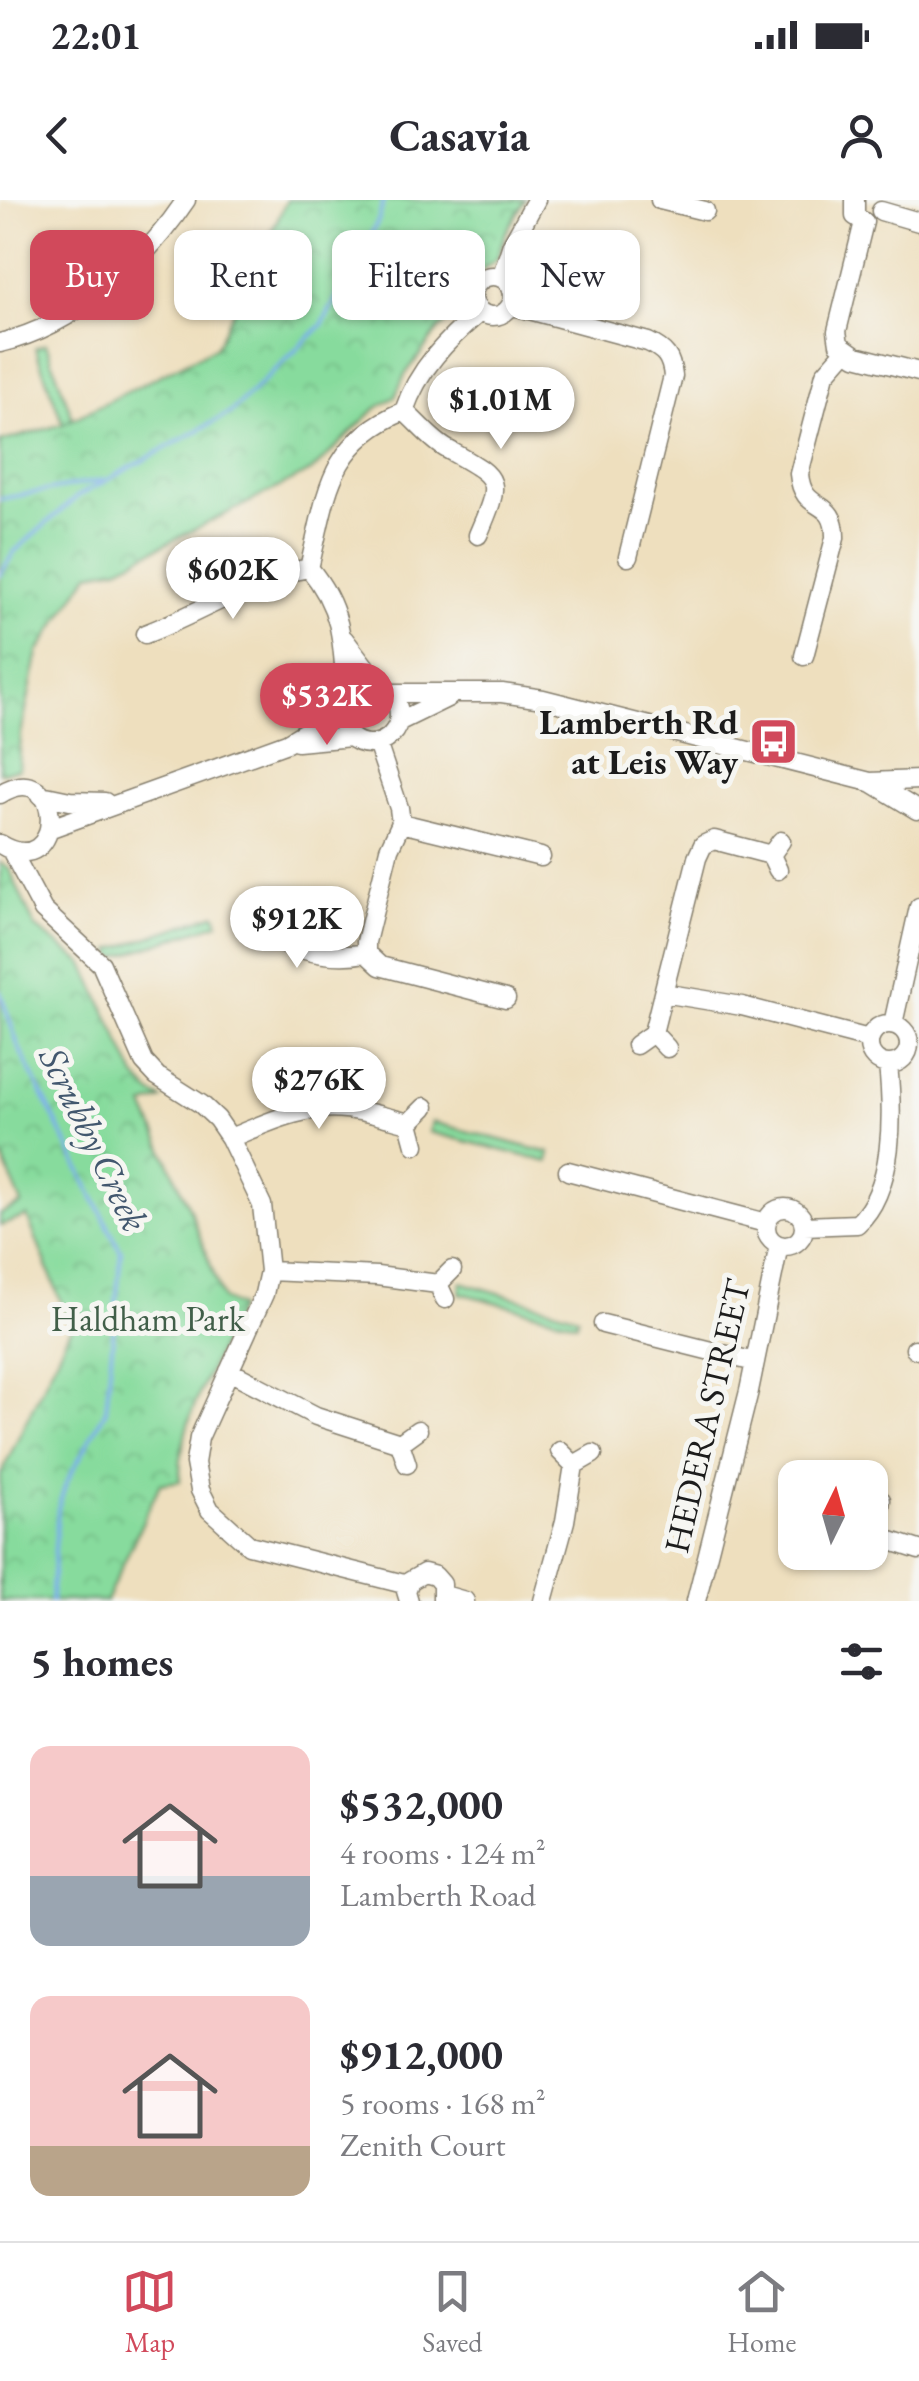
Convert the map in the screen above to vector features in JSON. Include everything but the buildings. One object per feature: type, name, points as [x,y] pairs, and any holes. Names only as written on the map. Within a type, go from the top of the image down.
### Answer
[{"type":"street","points":[[0,343],[34,332],[96,296],[132,264],[186,200]]},
{"type":"street","points":[[502,278],[518,231],[536,200]]},
{"type":"street","points":[[660,200],[705,211]]},
{"type":"street","points":[[856,200],[855,216],[864,222],[874,220],[880,206],[919,222]]},
{"type":"street","points":[[864,222],[837,331],[840,344],[856,356],[919,372]]},
{"type":"street","points":[[485,279],[502,278],[505,282]]},
{"type":"street","points":[[309,568],[325,492],[338,466],[360,437],[381,421],[404,411],[422,374],[448,339],[471,320]]},
{"type":"street","points":[[564,320],[648,342],[662,349],[671,360],[673,376],[628,557]]},
{"type":"street","points":[[804,656],[836,521],[828,510],[800,492],[799,474],[826,374],[846,350]]},
{"type":"street","points":[[404,411],[443,446],[482,466],[492,480],[494,497],[478,536]]},
{"type":"street","points":[[145,634],[188,618],[278,573],[309,568]]},
{"type":"street","points":[[309,568],[326,589],[344,639],[362,668],[397,706],[398,722]]},
{"type":"street","points":[[344,639],[345,729],[359,742],[377,743],[390,736],[398,722],[459,693]]},
{"type":"street","points":[[287,743],[362,687],[385,691],[502,693],[542,698],[870,782],[919,780]]},
{"type":"street","points":[[3,846],[30,850],[48,834],[115,802],[287,743],[351,737]]},
{"type":"street","points":[[377,743],[400,808],[401,823],[389,849],[366,953],[380,966],[506,999]]},
{"type":"street","points":[[870,782],[918,813]]},
{"type":"street","points":[[0,794],[24,787],[70,802],[115,802]]},
{"type":"street","points":[[918,813],[919,788]]},
{"type":"street","points":[[35,894],[36,865],[48,834],[51,810],[41,795]]},
{"type":"street","points":[[401,823],[541,856]]},
{"type":"street","points":[[636,1045],[653,1033],[697,858],[704,845],[714,840],[777,855]]},
{"type":"street","points":[[3,846],[44,910],[101,964],[144,1062],[157,1076],[201,1104],[230,1138],[262,1205],[269,1271],[264,1294],[199,1438],[194,1462],[200,1490],[210,1510],[249,1545],[408,1593],[414,1576],[430,1574],[440,1580],[443,1598],[465,1601]]},
{"type":"street","points":[[892,1024],[919,907]]},
{"type":"street","points":[[247,920],[268,938],[340,958],[366,953]]},
{"type":"street","points":[[663,993],[742,1006],[869,1039]]},
{"type":"street","points":[[892,1024],[907,1033],[914,1051],[888,1064],[872,1056],[869,1039],[878,1027],[892,1024]]},
{"type":"street","points":[[653,1033],[667,1048]]},
{"type":"street","points":[[804,1226],[857,1224],[872,1211],[891,1132],[888,1064]]},
{"type":"street","points":[[409,1123],[425,1107]]},
{"type":"street","points":[[230,1138],[294,1113],[318,1108],[347,1109],[409,1123]]},
{"type":"street","points":[[409,1123],[415,1146]]},
{"type":"street","points":[[568,1171],[766,1222]]},
{"type":"street","points":[[790,1208],[800,1215],[804,1226],[796,1242],[780,1245],[767,1234],[766,1222],[772,1212],[790,1208]]},
{"type":"street","name":"HEDERA STREET","points":[[696,1601],[780,1245]]},
{"type":"street","points":[[269,1271],[377,1276],[442,1292],[452,1270]]},
{"type":"street","points":[[603,1324],[755,1362]]},
{"type":"street","points":[[228,1371],[316,1416],[400,1443]]},
{"type":"street","points":[[400,1443],[418,1430]]},
{"type":"street","points":[[400,1443],[407,1464]]},
{"type":"street","points":[[560,1451],[574,1465]]},
{"type":"street","points":[[574,1465],[593,1454]]},
{"type":"street","points":[[543,1601],[565,1520],[574,1465]]},
{"type":"street","points":[[888,1540],[919,1550]]},
{"type":"green space","points":[[287,200],[525,200],[505,230],[497,259],[485,268],[485,230],[332,230],[332,320],[451,320],[440,328],[405,375],[395,397],[374,410],[313,470],[118,568],[90,573],[38,652],[21,734],[19,769],[0,773],[0,442],[63,424],[216,347],[229,320],[312,320],[312,230],[273,230]]},
{"type":"green space","points":[[46,344],[73,419],[63,424],[35,348]]},
{"type":"green space","name":"Haldham Park","points":[[0,863],[9,868],[35,927],[84,964],[136,1077],[162,1099],[144,1106],[189,1207],[223,1299],[239,1307],[191,1413],[180,1481],[160,1484],[106,1601],[0,1601],[0,1476],[71,1327],[27,1216],[0,1226],[0,1214],[22,1204],[0,1152]]},
{"type":"green space","points":[[216,914],[219,923],[115,958],[112,950]]},
{"type":"green space","points":[[432,1122],[550,1153],[548,1162],[429,1132]]},
{"type":"green space","points":[[461,1282],[578,1316],[576,1323],[460,1293]]},
{"type":"waterway","name":"Scrubby Creek","points":[[0,575],[14,552],[78,496],[230,413],[322,325],[378,221],[384,200]]},
{"type":"waterway","points":[[0,499],[104,480]]},
{"type":"waterway","name":"Scrubby Creek","points":[[0,992],[19,1048],[121,1252],[106,1410],[66,1483],[58,1508],[51,1601]]},
{"type":"place","name":"Lamberth Rd at Leis Way","points":[[773,742]]}]
